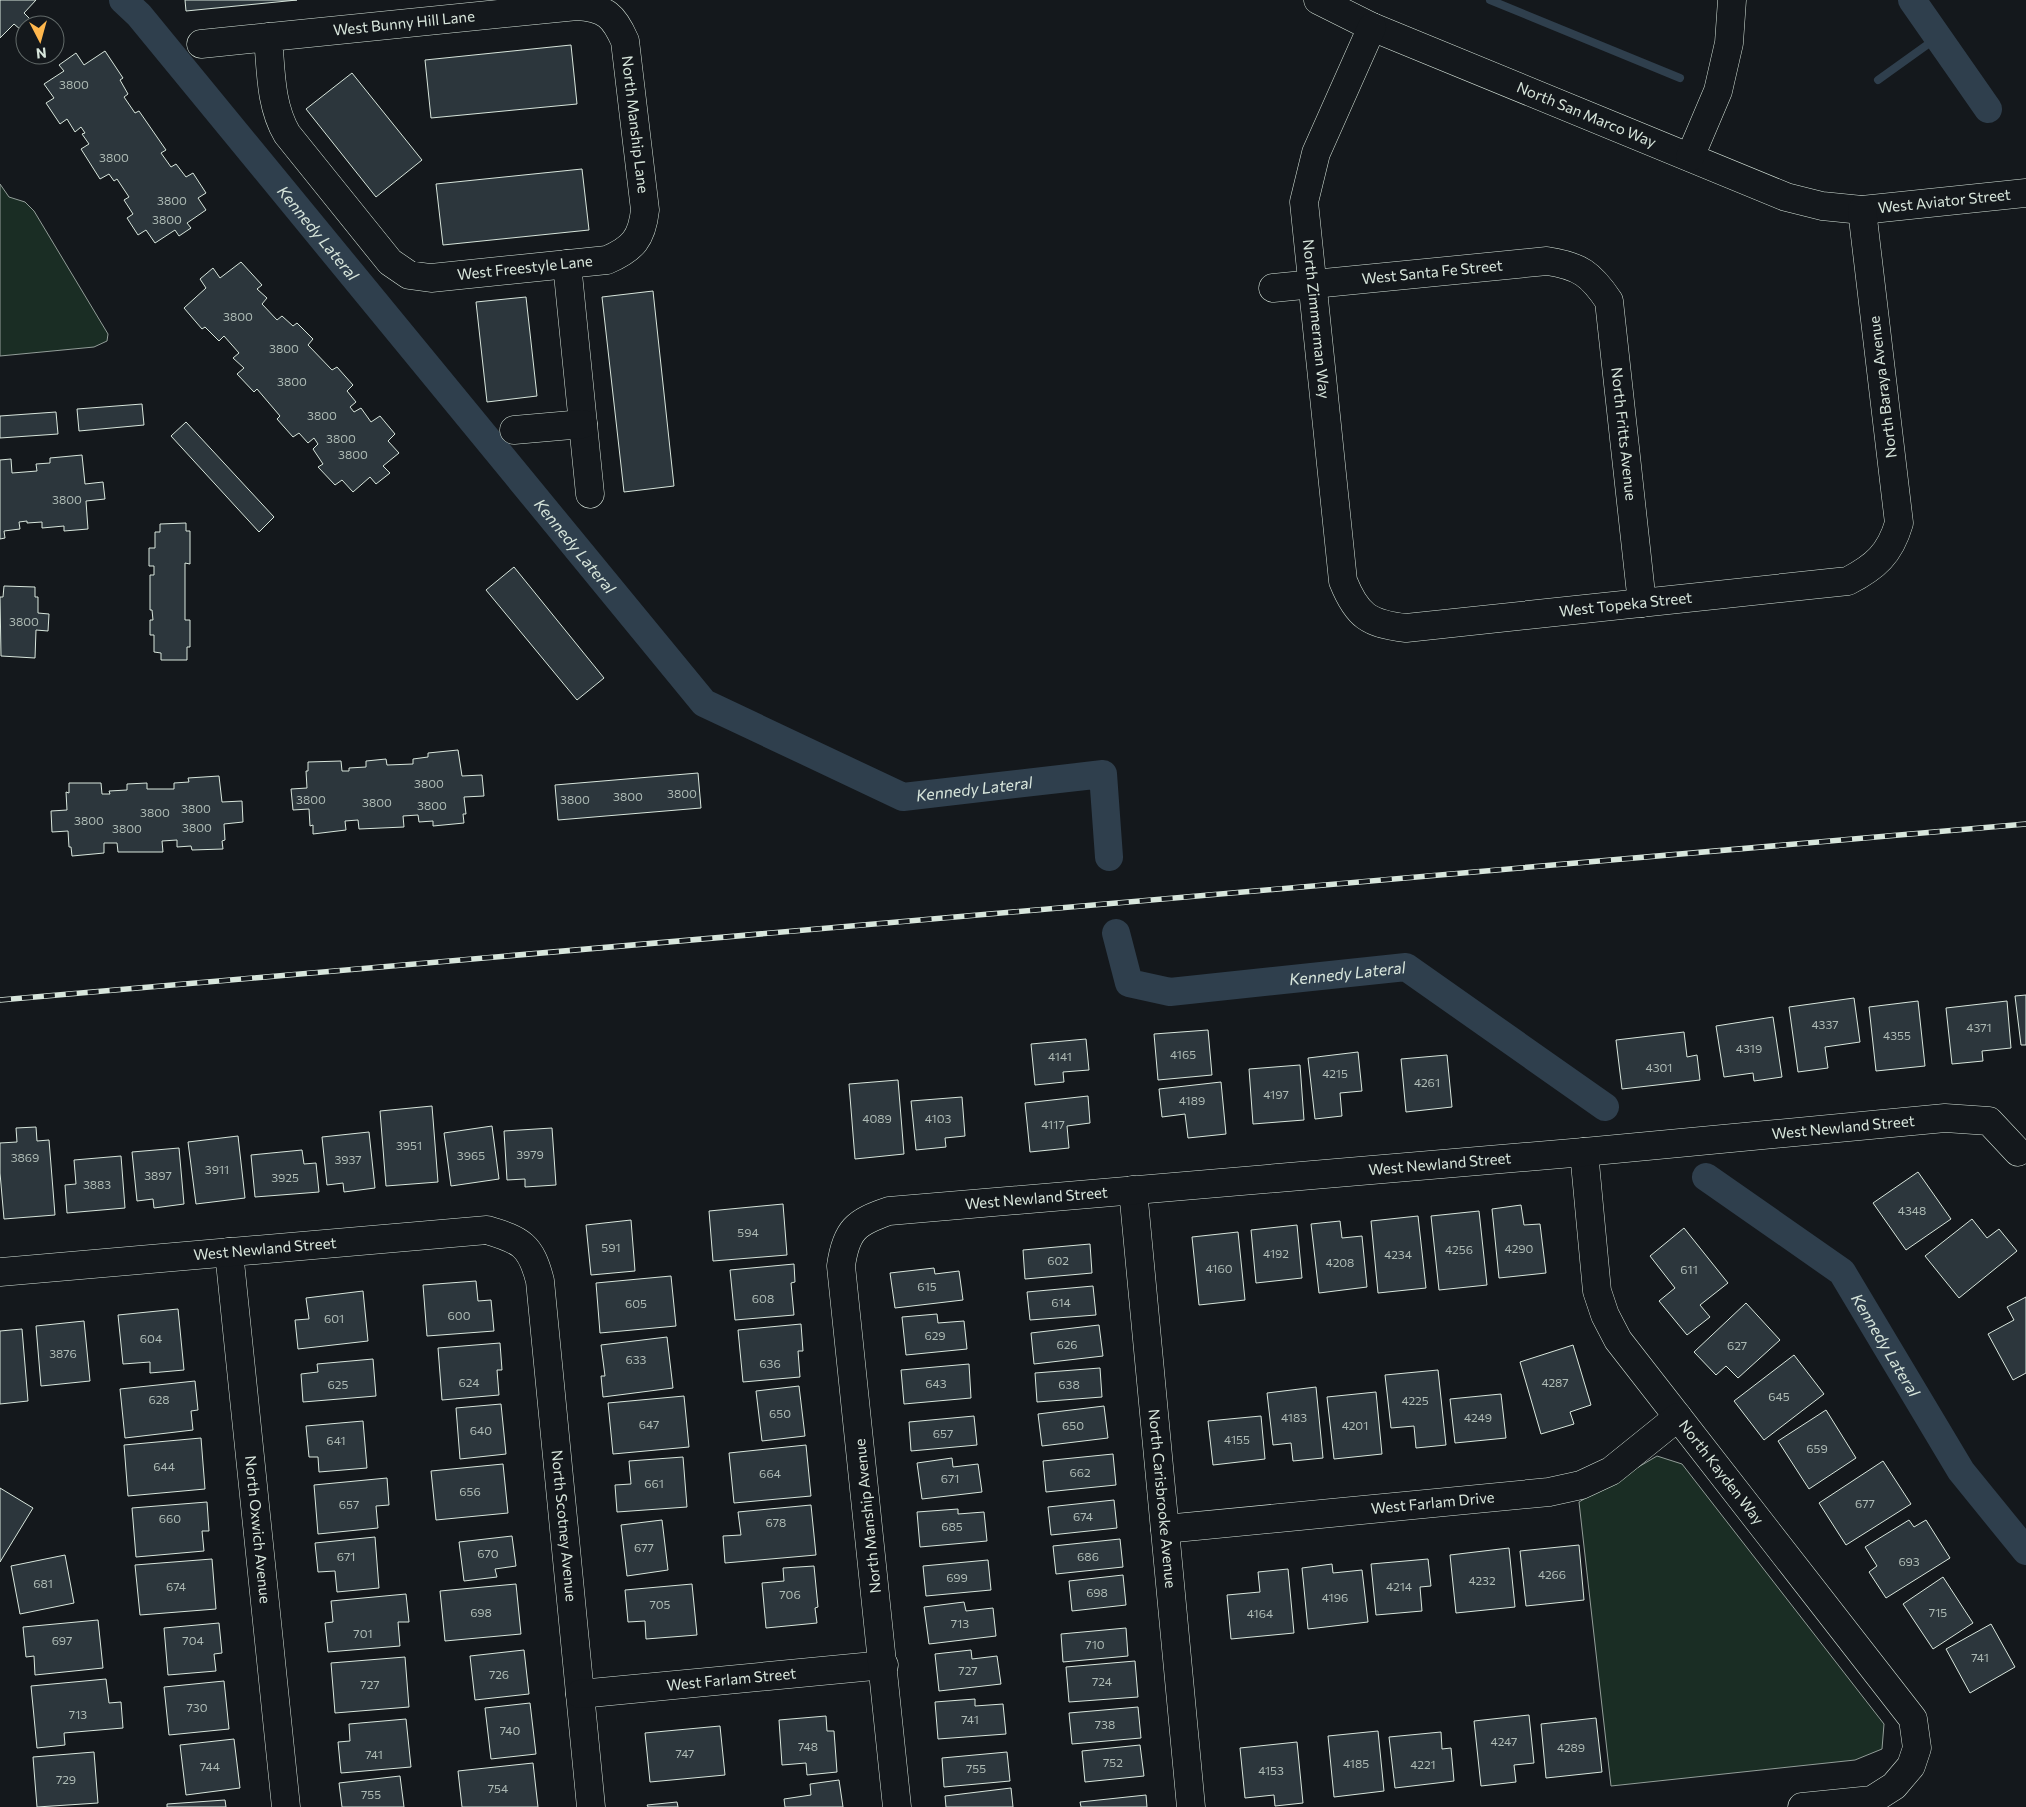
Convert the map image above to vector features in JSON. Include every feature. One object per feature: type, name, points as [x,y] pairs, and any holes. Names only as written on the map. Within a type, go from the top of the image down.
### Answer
[{"type":"street","name":"North San Marco Way","points":[[1318,0],[1372,26],[1786,196],[1822,206],[1862,210]]},
{"type":"street","points":[[1690,157],[1718,91],[1728,43],[1732,0]]},
{"type":"street","name":"West Bunny Hill Lane","points":[[201,44],[268,37],[476,8],[577,6],[591,7],[606,12]]},
{"type":"street","name":"North Manship Lane","points":[[606,12],[616,22],[625,41],[645,210],[643,226],[636,242]]},
{"type":"street","name":"North Zimmerman Way","points":[[1366,617],[1351,601],[1343,581],[1304,202],[1316,153],[1372,26]]},
{"type":"street","name":"West Freestyle Lane","points":[[268,37],[275,105],[279,120],[287,134],[390,262],[409,276],[431,278],[607,260],[623,253],[636,242]]},
{"type":"street","name":"West Aviator Street","points":[[1862,210],[2026,193]]},
{"type":"street","name":"North Baraya Avenue","points":[[1862,210],[1900,523],[1894,540],[1881,559]]},
{"type":"street","name":"West Santa Fe Street","points":[[1274,288],[1547,261],[1568,264],[1588,274]]},
{"type":"street","points":[[567,264],[590,494]]},
{"type":"street","name":"North Fritts Avenue","points":[[1588,274],[1609,301],[1642,603]]},
{"type":"street","points":[[514,430],[583,424]]},
{"type":"street","name":"West Topeka Street","points":[[1366,617],[1383,626],[1406,628],[1848,581],[1865,572],[1881,559]]},
{"type":"street","name":"West Newland Street","points":[[854,1228],[871,1217],[889,1211],[1584,1152],[1945,1118],[1989,1121],[2018,1152]]},
{"type":"street","name":"North Kayden Way","points":[[1584,1152],[1597,1291],[1605,1315],[1618,1340],[1913,1718],[1917,1748],[1911,1766],[1894,1786],[1872,1800],[1802,1807]]},
{"type":"street","name":"North Carisbrooke Avenue","points":[[1133,1190],[1191,1807]]},
{"type":"street","name":"North Manship Avenue","points":[[854,1228],[844,1246],[841,1266],[884,1665],[897,1807]]},
{"type":"street","name":"West Newland Street","points":[[0,1272],[487,1230],[508,1236],[526,1248]]},
{"type":"street","name":"North Scotney Avenue","points":[[526,1248],[535,1262],[540,1281],[591,1807]]},
{"type":"street","name":"North Oxwich Avenue","points":[[229,1252],[286,1807]]},
{"type":"street","name":"West Farlam Drive","points":[[1164,1529],[1565,1489],[1581,1485],[1611,1471],[1678,1416]]},
{"type":"street","name":"West Farlam Street","points":[[580,1694],[884,1665]]},
{"type":"green space","points":[[0,184],[9,197],[25,202],[34,211],[108,334],[107,341],[94,347],[0,356]]},
{"type":"green space","points":[[1657,1456],[1682,1464],[1884,1724],[1882,1749],[1855,1760],[1611,1786],[1579,1502]]},
{"type":"building","points":[[0,0],[36,0],[24,13],[26,15],[15,15],[15,25],[0,38]]},
{"type":"building","points":[[185,0],[297,0],[186,11]]},
{"type":"building","points":[[571,45],[577,104],[431,118],[425,60]]},
{"type":"building","points":[[105,51],[123,78],[120,80],[128,94],[124,97],[135,113],[139,111],[166,150],[161,153],[171,167],[176,164],[186,177],[193,173],[206,193],[198,198],[206,210],[187,223],[191,228],[179,236],[175,230],[155,243],[146,230],[138,235],[127,218],[133,214],[124,200],[129,197],[117,179],[114,181],[109,174],[100,179],[81,149],[89,144],[82,134],[85,133],[81,127],[75,132],[67,119],[60,124],[46,103],[54,98],[44,84],[64,71],[59,65],[65,65],[65,61],[76,53],[84,65]]},
{"type":"building","points":[[352,73],[422,160],[376,197],[306,109]]},
{"type":"building","points":[[582,169],[589,230],[443,245],[436,184]]},
{"type":"building","points":[[241,262],[262,285],[257,289],[267,298],[262,304],[277,320],[282,316],[293,326],[297,323],[313,339],[308,345],[332,370],[337,367],[353,385],[347,391],[356,402],[350,407],[354,412],[361,408],[371,422],[380,416],[395,434],[388,441],[399,453],[383,466],[390,473],[376,484],[370,477],[353,492],[342,480],[335,485],[318,467],[323,464],[313,449],[318,444],[314,438],[308,443],[299,433],[293,437],[277,419],[280,416],[257,389],[254,392],[237,374],[244,368],[233,358],[239,353],[224,336],[219,341],[205,327],[202,329],[184,308],[206,288],[200,279],[213,268],[220,278]]},
{"type":"building","points":[[653,291],[674,486],[624,492],[602,297]]},
{"type":"building","points":[[526,297],[537,396],[487,402],[476,302]]},
{"type":"building","points":[[142,404],[144,425],[79,431],[77,409]]},
{"type":"building","points":[[56,412],[58,434],[0,438],[0,416]]},
{"type":"building","points":[[186,422],[274,517],[259,532],[171,436]]},
{"type":"building","points":[[82,455],[85,484],[103,482],[105,499],[86,501],[88,529],[64,531],[64,526],[42,528],[42,522],[27,523],[27,521],[19,522],[20,529],[4,531],[5,538],[0,539],[0,460],[11,459],[12,473],[37,471],[36,464],[50,463],[50,458]]},
{"type":"building","points":[[186,523],[186,531],[190,531],[190,564],[185,563],[185,620],[190,620],[190,647],[187,647],[187,660],[161,660],[161,653],[154,652],[154,635],[150,635],[150,620],[153,620],[152,610],[150,610],[150,575],[154,575],[154,566],[149,566],[149,548],[155,548],[155,532],[160,532],[160,524]]},
{"type":"building","points":[[514,567],[604,678],[577,700],[486,590]]},
{"type":"building","points":[[4,586],[35,587],[35,597],[38,597],[38,613],[49,614],[48,631],[36,630],[35,658],[1,656],[0,597],[3,597]]},
{"type":"building","points":[[458,750],[462,776],[482,775],[484,796],[464,797],[466,814],[463,814],[464,823],[433,826],[433,821],[419,822],[418,815],[403,816],[404,827],[359,829],[358,820],[345,821],[346,830],[313,834],[313,825],[310,826],[309,809],[293,810],[291,789],[307,788],[306,771],[308,771],[308,762],[341,761],[342,771],[349,771],[349,768],[366,767],[366,761],[386,759],[387,765],[413,764],[413,759],[428,757],[428,753]]},
{"type":"building","points":[[698,773],[701,808],[558,820],[555,785]]},
{"type":"building","points":[[219,776],[222,802],[242,801],[243,822],[224,824],[225,840],[222,841],[223,849],[192,850],[191,846],[177,847],[177,840],[162,841],[163,852],[118,852],[117,843],[104,843],[104,853],[72,856],[71,847],[69,847],[68,831],[52,832],[51,811],[67,810],[66,792],[69,793],[69,783],[101,783],[102,794],[110,794],[109,791],[127,790],[127,784],[147,783],[147,789],[174,789],[174,783],[189,782],[188,778]]},
{"type":"building","points":[[2026,995],[2026,1045],[2021,1045],[2015,996]]},
{"type":"building","points":[[1854,998],[1860,1042],[1825,1047],[1828,1068],[1798,1072],[1789,1007]]},
{"type":"building","points":[[1918,1001],[1925,1066],[1876,1071],[1869,1007]]},
{"type":"building","points":[[2007,1001],[2011,1048],[1982,1051],[1983,1061],[1952,1064],[1946,1008]]},
{"type":"building","points":[[1773,1017],[1782,1077],[1754,1081],[1753,1073],[1724,1077],[1716,1026]]},
{"type":"building","points":[[1208,1030],[1212,1075],[1158,1080],[1154,1034]]},
{"type":"building","points":[[1684,1032],[1687,1057],[1697,1055],[1700,1080],[1622,1089],[1616,1040]]},
{"type":"building","points":[[1086,1039],[1089,1070],[1063,1072],[1064,1082],[1035,1085],[1031,1044]]},
{"type":"building","points":[[1358,1052],[1362,1091],[1340,1093],[1342,1116],[1315,1119],[1308,1058]]},
{"type":"building","points":[[1447,1055],[1452,1107],[1406,1112],[1401,1059]]},
{"type":"building","points":[[1300,1065],[1304,1120],[1253,1124],[1249,1069]]},
{"type":"building","points":[[898,1080],[904,1154],[855,1159],[849,1084]]},
{"type":"building","points":[[1221,1082],[1226,1134],[1188,1138],[1185,1114],[1162,1117],[1159,1089]]},
{"type":"building","points":[[1088,1096],[1090,1123],[1067,1126],[1069,1148],[1030,1152],[1025,1103]]},
{"type":"building","points":[[962,1097],[965,1136],[945,1138],[946,1147],[916,1150],[911,1101]]},
{"type":"building","points":[[432,1106],[438,1182],[386,1186],[380,1111]]},
{"type":"building","points":[[492,1126],[499,1179],[451,1186],[444,1133]]},
{"type":"building","points":[[36,1127],[37,1141],[49,1140],[55,1215],[4,1219],[0,1173],[0,1143],[17,1142],[16,1128]]},
{"type":"building","points":[[552,1128],[556,1185],[525,1187],[525,1179],[507,1180],[504,1131]]},
{"type":"building","points":[[369,1132],[375,1188],[344,1192],[343,1183],[327,1185],[322,1137]]},
{"type":"building","points":[[238,1136],[245,1198],[196,1204],[188,1142]]},
{"type":"building","points":[[179,1148],[184,1204],[154,1208],[153,1199],[137,1201],[132,1152]]},
{"type":"building","points":[[302,1150],[304,1164],[316,1163],[319,1192],[255,1197],[251,1155]]},
{"type":"building","points":[[121,1156],[125,1208],[67,1213],[65,1185],[76,1184],[74,1160]]},
{"type":"building","points":[[1918,1172],[1951,1219],[1906,1250],[1873,1203]]},
{"type":"building","points":[[783,1204],[787,1255],[713,1261],[709,1211]]},
{"type":"building","points":[[1521,1205],[1524,1225],[1540,1224],[1546,1273],[1499,1278],[1492,1209]]},
{"type":"building","points":[[1479,1211],[1487,1285],[1439,1290],[1431,1216]]},
{"type":"building","points":[[1418,1216],[1426,1288],[1378,1293],[1371,1221]]},
{"type":"building","points":[[1972,1219],[1987,1238],[1999,1229],[2017,1251],[1959,1298],[1925,1256]]},
{"type":"building","points":[[631,1220],[635,1271],[591,1275],[586,1225]]},
{"type":"building","points":[[1340,1221],[1342,1238],[1362,1236],[1367,1287],[1319,1293],[1311,1224]]},
{"type":"building","points":[[1297,1225],[1302,1278],[1256,1283],[1251,1230]]},
{"type":"building","points":[[1684,1228],[1728,1283],[1700,1305],[1710,1317],[1687,1335],[1659,1301],[1675,1288],[1650,1256]]},
{"type":"building","points":[[1238,1232],[1245,1300],[1199,1305],[1192,1237]]},
{"type":"building","points":[[1090,1244],[1092,1273],[1025,1279],[1023,1250]]},
{"type":"building","points":[[794,1264],[795,1282],[791,1283],[794,1315],[735,1320],[730,1270]]},
{"type":"building","points":[[934,1268],[935,1274],[959,1271],[963,1300],[895,1308],[890,1273]]},
{"type":"building","points":[[671,1276],[676,1326],[600,1333],[596,1283]]},
{"type":"building","points":[[476,1281],[478,1301],[491,1300],[494,1331],[427,1336],[423,1285]]},
{"type":"building","points":[[1093,1286],[1096,1315],[1030,1320],[1027,1292]]},
{"type":"building","points":[[363,1291],[368,1341],[298,1349],[295,1320],[309,1319],[306,1298]]},
{"type":"building","points":[[2026,1297],[2026,1373],[2013,1380],[1988,1334],[2014,1320],[2007,1307]]},
{"type":"building","points":[[1746,1303],[1780,1340],[1738,1378],[1726,1366],[1716,1375],[1694,1352]]},
{"type":"building","points":[[178,1309],[184,1370],[150,1373],[150,1362],[123,1364],[118,1315]]},
{"type":"building","points":[[937,1314],[938,1323],[964,1321],[967,1349],[906,1355],[902,1317]]},
{"type":"building","points":[[84,1321],[90,1381],[41,1386],[36,1326]]},
{"type":"building","points":[[801,1324],[803,1351],[798,1351],[800,1377],[743,1382],[738,1330]]},
{"type":"building","points":[[1099,1325],[1103,1356],[1034,1364],[1031,1333]]},
{"type":"building","points":[[22,1329],[28,1401],[0,1404],[0,1331]]},
{"type":"building","points":[[667,1337],[673,1388],[603,1397],[601,1376],[605,1376],[601,1345]]},
{"type":"building","points":[[500,1343],[502,1370],[497,1370],[499,1395],[442,1400],[438,1348]]},
{"type":"building","points":[[1573,1345],[1591,1405],[1570,1412],[1574,1424],[1541,1434],[1520,1362]]},
{"type":"building","points":[[1794,1355],[1824,1394],[1764,1440],[1734,1401]]},
{"type":"building","points":[[373,1359],[376,1396],[303,1402],[301,1374],[318,1372],[317,1364]]},
{"type":"building","points":[[969,1364],[971,1398],[904,1404],[901,1370]]},
{"type":"building","points":[[1100,1368],[1102,1397],[1037,1402],[1035,1373]]},
{"type":"building","points":[[1438,1370],[1446,1445],[1416,1448],[1414,1426],[1391,1428],[1385,1375]]},
{"type":"building","points":[[195,1381],[198,1410],[191,1411],[193,1430],[125,1438],[120,1389]]},
{"type":"building","points":[[799,1386],[805,1436],[762,1441],[756,1391]]},
{"type":"building","points":[[1316,1387],[1323,1458],[1293,1461],[1291,1443],[1273,1445],[1267,1393]]},
{"type":"building","points":[[1376,1392],[1382,1454],[1334,1459],[1327,1397]]},
{"type":"building","points":[[1501,1394],[1506,1438],[1455,1443],[1450,1399]]},
{"type":"building","points":[[684,1396],[689,1447],[613,1454],[608,1403]]},
{"type":"building","points":[[501,1404],[506,1454],[460,1459],[456,1408]]},
{"type":"building","points":[[1104,1406],[1108,1438],[1042,1446],[1038,1414]]},
{"type":"building","points":[[1826,1410],[1856,1458],[1809,1489],[1778,1441]]},
{"type":"building","points":[[974,1416],[977,1445],[911,1451],[909,1422]]},
{"type":"building","points":[[1261,1416],[1265,1459],[1213,1465],[1208,1421]]},
{"type":"building","points":[[363,1421],[367,1468],[319,1472],[318,1457],[309,1457],[306,1426]]},
{"type":"building","points":[[201,1438],[205,1489],[128,1496],[124,1445]]},
{"type":"building","points":[[806,1445],[811,1496],[734,1503],[729,1453]]},
{"type":"building","points":[[1113,1454],[1116,1485],[1046,1492],[1043,1461]]},
{"type":"building","points":[[683,1457],[687,1507],[617,1512],[615,1485],[631,1484],[629,1461]]},
{"type":"building","points":[[952,1458],[953,1467],[978,1464],[982,1492],[922,1499],[917,1463]]},
{"type":"building","points":[[1883,1461],[1911,1504],[1846,1545],[1819,1503]]},
{"type":"building","points":[[503,1464],[508,1513],[436,1520],[431,1471]]},
{"type":"building","points":[[387,1478],[389,1505],[376,1506],[378,1528],[318,1534],[314,1485]]},
{"type":"building","points":[[0,1488],[33,1508],[0,1562]]},
{"type":"building","points":[[1114,1500],[1117,1528],[1051,1535],[1048,1507]]},
{"type":"building","points":[[207,1502],[209,1531],[202,1531],[204,1551],[136,1557],[132,1508]]},
{"type":"building","points":[[811,1505],[816,1555],[725,1563],[723,1536],[741,1535],[738,1512]]},
{"type":"building","points":[[958,1509],[958,1514],[984,1512],[987,1541],[920,1547],[917,1512]]},
{"type":"building","points":[[662,1520],[668,1570],[627,1576],[621,1525]]},
{"type":"building","points":[[1909,1520],[1914,1527],[1926,1520],[1950,1558],[1886,1598],[1869,1572],[1877,1566],[1865,1547]]},
{"type":"building","points":[[512,1536],[516,1566],[495,1569],[497,1577],[464,1581],[459,1542]]},
{"type":"building","points":[[375,1537],[379,1588],[337,1592],[335,1571],[318,1572],[315,1543]]},
{"type":"building","points":[[1120,1539],[1123,1567],[1056,1574],[1053,1546]]},
{"type":"building","points":[[1579,1545],[1584,1600],[1526,1606],[1520,1551]]},
{"type":"building","points":[[1509,1548],[1515,1607],[1456,1613],[1450,1555]]},
{"type":"building","points":[[65,1555],[74,1603],[20,1614],[11,1566]]},
{"type":"building","points":[[212,1559],[216,1609],[140,1615],[135,1565]]},
{"type":"building","points":[[1428,1559],[1431,1586],[1420,1587],[1422,1611],[1376,1615],[1371,1564]]},
{"type":"building","points":[[988,1560],[991,1590],[926,1596],[923,1566]]},
{"type":"building","points":[[1332,1564],[1333,1573],[1362,1570],[1368,1622],[1308,1629],[1302,1568]]},
{"type":"building","points":[[814,1566],[818,1607],[815,1608],[817,1623],[766,1628],[762,1583],[784,1581],[783,1568]]},
{"type":"building","points":[[1288,1569],[1294,1633],[1231,1639],[1227,1595],[1260,1592],[1258,1572]]},
{"type":"building","points":[[1123,1575],[1126,1605],[1072,1611],[1069,1581]]},
{"type":"building","points":[[1943,1577],[1973,1623],[1933,1649],[1903,1604]]},
{"type":"building","points":[[516,1584],[521,1634],[445,1641],[440,1591]]},
{"type":"building","points":[[692,1584],[697,1635],[646,1639],[645,1621],[628,1622],[625,1590]]},
{"type":"building","points":[[406,1594],[409,1622],[398,1622],[400,1646],[328,1652],[325,1623],[333,1622],[331,1601]]},
{"type":"building","points":[[964,1602],[966,1611],[993,1608],[996,1636],[929,1644],[924,1607]]},
{"type":"building","points":[[98,1620],[103,1668],[35,1675],[34,1656],[26,1657],[23,1627]]},
{"type":"building","points":[[219,1623],[222,1653],[214,1654],[216,1671],[168,1675],[164,1628]]},
{"type":"building","points":[[1991,1624],[2015,1667],[1970,1693],[1946,1649]]},
{"type":"building","points":[[1126,1628],[1128,1656],[1063,1662],[1061,1634]]},
{"type":"building","points":[[524,1650],[529,1694],[475,1700],[470,1656]]},
{"type":"building","points":[[971,1650],[972,1659],[997,1656],[1001,1684],[939,1691],[935,1654]]},
{"type":"building","points":[[405,1657],[409,1707],[335,1713],[331,1663]]},
{"type":"building","points":[[1135,1661],[1138,1697],[1069,1702],[1066,1667]]},
{"type":"building","points":[[106,1679],[109,1703],[121,1702],[123,1728],[64,1733],[65,1745],[37,1748],[31,1686]]},
{"type":"building","points":[[224,1681],[229,1729],[169,1735],[164,1687]]},
{"type":"building","points":[[975,1699],[975,1706],[1003,1704],[1006,1734],[938,1739],[935,1702]]},
{"type":"building","points":[[530,1703],[536,1754],[491,1759],[485,1708]]},
{"type":"building","points":[[1138,1707],[1141,1738],[1072,1744],[1069,1713]]},
{"type":"building","points":[[1529,1715],[1534,1763],[1514,1765],[1516,1782],[1481,1786],[1474,1721]]},
{"type":"building","points":[[826,1716],[827,1731],[834,1731],[837,1772],[807,1775],[806,1763],[782,1765],[779,1720]]},
{"type":"building","points":[[1596,1718],[1602,1772],[1546,1778],[1541,1724]]},
{"type":"building","points":[[406,1719],[411,1767],[341,1773],[338,1742],[350,1741],[349,1724]]},
{"type":"building","points":[[720,1726],[725,1775],[650,1782],[645,1733]]},
{"type":"building","points":[[1378,1731],[1384,1791],[1334,1797],[1328,1736]]},
{"type":"building","points":[[1441,1732],[1442,1749],[1451,1748],[1454,1781],[1395,1788],[1389,1737]]},
{"type":"building","points":[[234,1739],[240,1788],[186,1795],[180,1745]]},
{"type":"building","points":[[1297,1742],[1303,1803],[1275,1806],[1274,1795],[1245,1798],[1240,1748]]},
{"type":"building","points":[[1140,1745],[1144,1776],[1085,1782],[1082,1751]]},
{"type":"building","points":[[94,1752],[98,1803],[37,1807],[33,1757]]},
{"type":"building","points":[[1007,1752],[1010,1781],[944,1787],[942,1758]]},
{"type":"building","points":[[533,1763],[538,1807],[462,1807],[458,1771]]},
{"type":"building","points":[[400,1776],[404,1807],[342,1807],[339,1783]]},
{"type":"building","points":[[839,1780],[843,1807],[785,1807],[784,1799],[811,1795],[810,1784]]},
{"type":"building","points":[[1011,1788],[1013,1807],[946,1807],[945,1796]]},
{"type":"building","points":[[1146,1795],[1147,1807],[1081,1807],[1080,1802]]},
{"type":"building","points":[[225,1800],[226,1807],[167,1807],[167,1804]]},
{"type":"building","points":[[677,1802],[678,1807],[648,1807],[647,1805]]},
{"type":"waterway","name":"Kennedy Lateral","points":[[123,0],[139,15],[704,703],[903,797],[1103,774],[1109,857]]},
{"type":"waterway","points":[[1490,0],[1680,78]]},
{"type":"waterway","points":[[1912,0],[1988,109]]},
{"type":"waterway","points":[[1878,80],[1938,37]]},
{"type":"waterway","name":"Kennedy Lateral","points":[[1116,933],[1129,983],[1170,992],[1406,967],[1605,1107]]},
{"type":"waterway","name":"Kennedy Lateral","points":[[1706,1177],[1842,1272],[1961,1471],[2026,1551]]},
{"type":"railway","points":[[0,1000],[2026,824]]}]
